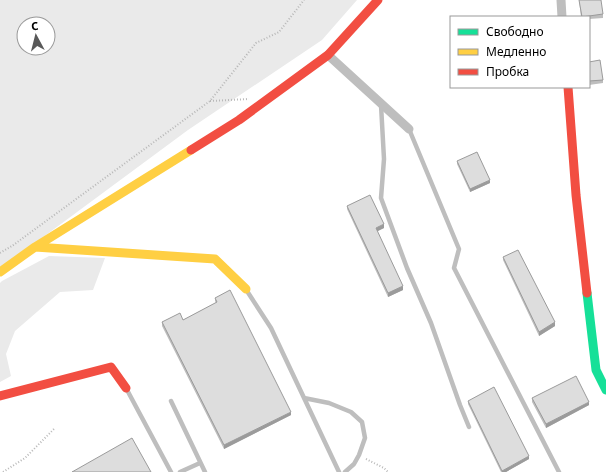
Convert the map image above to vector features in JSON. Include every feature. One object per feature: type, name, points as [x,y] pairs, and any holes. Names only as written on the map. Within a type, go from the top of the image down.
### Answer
[{"type":"street","points":[[0,272],[35,247],[239,120],[328,55],[378,0]]},
{"type":"street","points":[[561,0],[562,16]]},
{"type":"street","points":[[328,55],[409,129]]},
{"type":"street","points":[[568,88],[576,195],[596,370],[606,390]]},
{"type":"street","points":[[35,247],[215,259],[246,289]]},
{"type":"street","points":[[0,396],[111,368],[126,388]]},
{"type":"lane","points":[[381,103],[384,159],[381,198],[407,268],[431,323],[469,428]]},
{"type":"lane","points":[[409,129],[458,249],[454,268],[559,472]]},
{"type":"lane","points":[[246,289],[271,328],[339,472]]},
{"type":"lane","points":[[126,388],[171,472]]},
{"type":"lane","points":[[304,398],[329,403],[344,409],[351,412],[362,422],[365,438],[354,464],[345,472]]},
{"type":"lane","points":[[170,401],[205,472]]},
{"type":"lane","points":[[180,472],[200,463]]},
{"type":"path","points":[[0,253],[17,243],[210,101],[256,43],[279,32],[304,0]]},
{"type":"path","points":[[210,101],[269,98]]},
{"type":"path","points":[[3,472],[25,458],[54,429]]},
{"type":"path","points":[[359,455],[384,468],[388,472]]},
{"type":"shaded area","points":[[0,0],[357,0],[322,40],[188,130],[0,269]]},
{"type":"shaded area","points":[[49,256],[105,258],[93,290],[60,292],[15,331],[6,354],[11,376],[0,382],[0,283]]},
{"type":"building","points":[[579,0],[601,0],[603,14],[582,16]]},
{"type":"building","points":[[600,60],[603,80],[590,81],[590,62]]},
{"type":"building","points":[[477,152],[490,180],[470,189],[457,161]]},
{"type":"building","points":[[370,195],[384,224],[376,228],[403,286],[388,293],[347,206]]},
{"type":"building","points":[[518,250],[555,322],[539,332],[503,257]]},
{"type":"building","points":[[230,290],[291,412],[224,445],[162,322],[180,313],[183,320],[217,302],[215,298]]},
{"type":"building","points":[[576,376],[589,402],[546,424],[532,398]]},
{"type":"building","points":[[494,387],[529,456],[502,471],[468,401]]},
{"type":"building","points":[[132,438],[151,472],[72,472]]},
{"type":"traffic: fast","points":[[587,293],[596,370],[606,390]]},
{"type":"traffic: slow","points":[[0,272],[35,247],[191,150]]},
{"type":"traffic: slow","points":[[35,247],[215,259],[246,289]]},
{"type":"traffic: jam","points":[[191,150],[239,120],[328,55],[378,0]]},
{"type":"traffic: jam","points":[[568,88],[576,195],[587,293]]},
{"type":"traffic: jam","points":[[0,396],[111,367],[126,388]]}]
